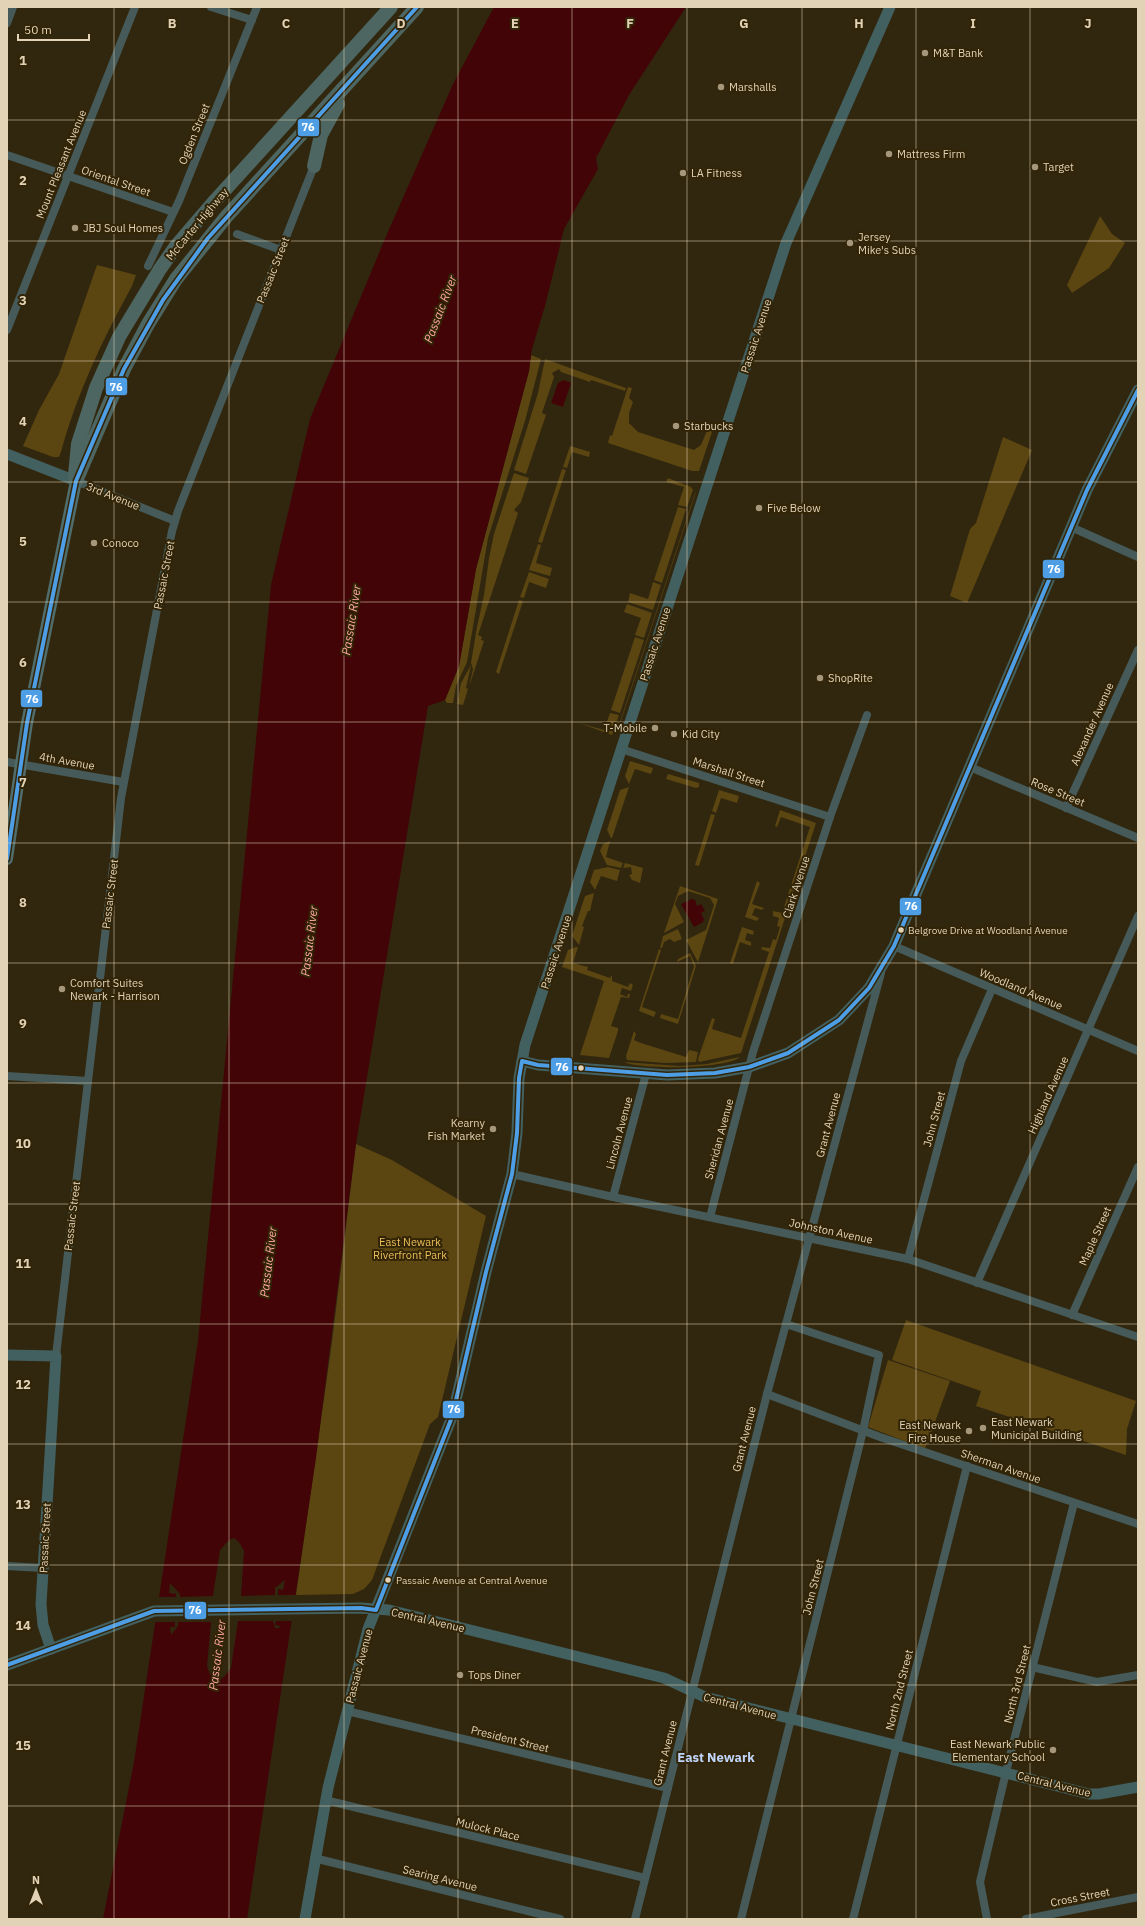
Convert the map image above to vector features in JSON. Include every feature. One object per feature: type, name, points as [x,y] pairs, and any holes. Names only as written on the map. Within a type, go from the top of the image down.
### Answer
[{"type":"highway","name":"McCarter Highway","points":[[76,482],[75,459],[78,444],[96,388],[119,337],[156,274],[176,246],[212,204],[391,7]]},
{"type":"highway","name":"McCarter Highway","points":[[76,482],[126,363],[176,279],[226,217],[416,7]]},
{"type":"highway","points":[[314,166],[319,141],[326,123],[370,59]]},
{"type":"main road","name":"Passaic Avenue","points":[[305,1919],[314,1858],[325,1800],[366,1634],[452,1417],[486,1272],[512,1174],[517,1133],[519,1078],[526,1041],[786,243],[890,7]]},
{"type":"main road","points":[[522,1061],[538,1065],[646,1074],[688,1075],[714,1073],[749,1067],[788,1053],[839,1020],[869,988],[894,946],[1087,490],[1138,390]]},
{"type":"main road","name":"3rd Avenue","points":[[7,454],[76,482]]},
{"type":"main road","name":"McCarter Highway","points":[[7,858],[20,764],[76,482]]},
{"type":"main road","points":[[7,1355],[56,1356]]},
{"type":"main road","name":"Passaic Street","points":[[51,1649],[42,1618],[43,1568],[56,1356]]},
{"type":"main road","name":"Central Avenue","points":[[7,1664],[154,1611],[361,1608],[396,1612],[572,1654],[664,1678],[705,1697],[1089,1794],[1098,1794],[1138,1787]]},
{"type":"street","points":[[7,23],[13,7]]},
{"type":"street","name":"Mount Pleasant Avenue","points":[[7,330],[135,7]]},
{"type":"street","points":[[211,7],[252,20]]},
{"type":"street","name":"Ogden Street","points":[[148,266],[179,201],[257,7]]},
{"type":"street","name":"Oriental Street","points":[[7,155],[173,212]]},
{"type":"street","name":"Passaic Street","points":[[56,1356],[123,782],[175,521],[314,166]]},
{"type":"street","points":[[237,234],[281,250]]},
{"type":"street","name":"3rd Avenue","points":[[76,482],[175,521]]},
{"type":"street","points":[[1071,527],[1138,557]]},
{"type":"street","name":"Alexander Avenue","points":[[1066,808],[1138,650]]},
{"type":"street","name":"Clark Avenue","points":[[749,1067],[830,816],[867,715]]},
{"type":"street","name":"Marshall Street","points":[[621,748],[830,816]]},
{"type":"street","name":"4th Avenue","points":[[7,762],[123,782]]},
{"type":"street","name":"Rose Street","points":[[970,767],[1138,838]]},
{"type":"street","name":"Highland Avenue","points":[[978,1283],[1138,916]]},
{"type":"street","name":"Woodland Avenue","points":[[894,946],[1138,1051]]},
{"type":"street","name":"Grant Avenue","points":[[634,1919],[767,1394],[883,965]]},
{"type":"street","name":"John Street","points":[[908,1259],[960,1061],[992,989]]},
{"type":"street","name":"Sheridan Avenue","points":[[710,1217],[749,1067]]},
{"type":"street","name":"Lincoln Avenue","points":[[613,1197],[646,1074]]},
{"type":"street","points":[[7,1076],[88,1081]]},
{"type":"street","name":"Maple Street","points":[[1072,1315],[1138,1167]]},
{"type":"street","name":"Johnston Avenue","points":[[512,1174],[613,1197],[908,1259],[1138,1337]]},
{"type":"street","name":"John Street","points":[[741,1919],[792,1720],[863,1431],[879,1355],[786,1324]]},
{"type":"street","name":"Sherman Avenue","points":[[767,1394],[863,1431],[1138,1524]]},
{"type":"street","name":"North 2nd Street","points":[[853,1919],[966,1466]]},
{"type":"street","name":"North 3rd Street","points":[[987,1919],[980,1882],[1032,1667],[1074,1503]]},
{"type":"street","points":[[7,1566],[43,1568]]},
{"type":"street","points":[[1032,1667],[1097,1682],[1138,1675]]},
{"type":"street","name":"President Street","points":[[347,1711],[668,1788]]},
{"type":"street","name":"Mulock Place","points":[[325,1800],[645,1878]]},
{"type":"street","name":"Searing Avenue","points":[[314,1858],[560,1919]]},
{"type":"street","name":"Cross Street","points":[[1026,1919],[1138,1897]]},
{"type":"green space","points":[[1100,216],[1112,234],[1125,243],[1109,268],[1072,293],[1067,285]]},
{"type":"green space","points":[[97,265],[136,275],[83,387],[59,457],[53,457],[23,446],[39,410],[59,374]]},
{"type":"green space","points":[[531,355],[541,359],[525,421],[488,538],[467,662],[456,686],[453,703],[447,703],[445,700],[459,666],[476,569],[529,371]]},
{"type":"green space","points":[[545,359],[626,388],[625,391],[591,380],[590,382],[561,372],[559,369],[552,373],[554,377],[542,413],[546,415],[526,474],[514,470],[538,393]]},
{"type":"green space","points":[[628,387],[632,388],[629,398],[633,402],[629,413],[629,423],[638,432],[694,450],[701,445],[708,428],[713,429],[699,471],[692,471],[608,443],[610,435],[612,436]]},
{"type":"green space","points":[[1003,437],[1032,450],[967,603],[950,596],[970,529],[976,523]]},
{"type":"green space","points":[[570,446],[590,452],[589,457],[572,452],[567,468],[563,467]]},
{"type":"green space","points":[[562,469],[566,470],[542,543],[538,542]]},
{"type":"green space","points":[[514,473],[529,478],[521,502],[514,510],[518,513],[478,635],[482,637],[481,640],[484,641],[469,687],[473,669],[471,663],[494,534]]},
{"type":"green space","points":[[668,478],[691,487],[693,490],[687,507],[678,505],[684,487],[666,482]]},
{"type":"green space","points":[[696,490],[695,495],[617,733],[617,731]]},
{"type":"green space","points":[[678,507],[686,509],[662,583],[654,580]]},
{"type":"green space","points":[[538,544],[541,545],[536,563],[552,568],[550,576],[529,570]]},
{"type":"green space","points":[[529,572],[549,579],[546,588],[529,582],[524,598],[520,597]]},
{"type":"green space","points":[[653,582],[661,585],[653,610],[628,602],[630,593],[648,599]]},
{"type":"green space","points":[[519,600],[523,601],[499,674],[496,672]]},
{"type":"green space","points":[[627,604],[652,613],[644,638],[635,635],[641,618],[624,612]]},
{"type":"green space","points":[[635,637],[644,640],[620,713],[611,710]]},
{"type":"green space","points":[[471,665],[466,688],[468,689],[463,705],[457,704],[461,683]]},
{"type":"green space","points":[[610,713],[619,715],[612,735],[579,723],[604,730]]},
{"type":"green space","points":[[630,761],[653,768],[651,774],[635,769],[629,784],[625,776]]},
{"type":"green space","points":[[668,774],[699,783],[699,787],[696,788],[666,779]]},
{"type":"green space","points":[[629,787],[611,838],[607,830],[620,790]]},
{"type":"green space","points":[[719,790],[739,796],[737,803],[721,798],[716,813],[712,811]]},
{"type":"green space","points":[[780,810],[816,823],[741,1053],[699,1062],[698,1059],[712,1018],[715,1019],[712,1029],[741,1038],[769,952],[761,949],[762,947],[770,948],[773,939],[776,940],[780,927],[777,926],[779,918],[773,916],[773,911],[782,913],[810,827],[781,817],[777,827],[775,826]]},
{"type":"green space","points":[[711,814],[715,815],[699,866],[695,865]]},
{"type":"green space","points":[[610,841],[606,857],[623,863],[621,868],[607,865],[600,851],[603,844]]},
{"type":"green space","points":[[625,863],[643,868],[640,883],[632,880],[629,875],[632,874],[631,867],[623,868]]},
{"type":"green space","points":[[608,867],[620,870],[617,881],[601,876],[595,890],[590,882],[594,870]]},
{"type":"green space","points":[[757,881],[760,883],[752,904],[764,908],[762,910],[755,908],[752,915],[759,918],[757,921],[745,917]]},
{"type":"green space","points":[[680,886],[718,899],[698,962],[686,940],[706,930],[714,905],[710,898],[688,891],[678,896],[675,904],[684,922],[664,933]]},
{"type":"green space","points":[[594,893],[590,911],[588,911],[582,926],[584,927],[579,945],[572,936],[585,896]]},
{"type":"green space","points":[[742,927],[754,931],[753,935],[747,933],[745,940],[751,942],[751,946],[740,942],[733,964],[730,963]]},
{"type":"green space","points":[[678,929],[682,939],[674,942],[670,939],[664,942],[662,948],[660,948],[663,936]]},
{"type":"green space","points":[[578,947],[573,963],[588,967],[587,970],[610,978],[612,975],[612,981],[628,987],[630,983],[633,985],[631,991],[622,988],[620,994],[627,997],[628,994],[630,994],[629,998],[621,997],[611,1026],[618,1028],[618,1031],[609,1058],[580,1055],[604,981],[562,967],[568,950]]},
{"type":"green space","points":[[659,949],[661,950],[642,1007],[656,1012],[654,1017],[639,1011]]},
{"type":"green space","points":[[690,953],[696,966],[678,1024],[660,1018],[661,1014],[678,1019],[694,966],[690,956],[677,962],[678,959]]},
{"type":"green space","points":[[634,1031],[636,1034],[634,1040],[641,1043],[686,1057],[689,1050],[698,1052],[696,1062],[665,1063],[627,1060],[626,1056]]},
{"type":"green space","points":[[740,1057],[732,1061],[719,1064],[684,1067],[633,1065],[624,1062],[679,1066],[707,1064]]},
{"type":"green space","name":"East Newark Riverfront Park","points":[[356,1144],[392,1160],[486,1216],[438,1417],[430,1424],[372,1580],[364,1589],[353,1594],[296,1595],[332,1342]]},
{"type":"green space","points":[[906,1320],[1136,1401],[1127,1429],[1126,1455],[976,1406],[981,1391],[892,1360]]},
{"type":"green space","points":[[888,1360],[950,1381],[925,1449],[868,1427]]},
{"type":"water","name":"Passaic River","points":[[494,7],[686,7],[629,95],[596,158],[598,169],[564,229],[545,306],[532,349],[529,371],[476,569],[459,666],[445,700],[428,706],[356,1144],[316,1458],[247,1919],[103,1919],[134,1762],[198,1341],[271,585],[310,419],[384,241],[453,84]]},
{"type":"water","points":[[564,380],[571,383],[563,407],[551,403],[558,383]]},
{"type":"water","points":[[692,899],[695,900],[697,906],[701,904],[705,911],[701,913],[704,919],[703,922],[694,927],[681,904]]},
{"type":"pier","points":[[234,1538],[239,1542],[244,1551],[241,1596],[275,1595],[275,1588],[285,1580],[283,1590],[278,1589],[278,1595],[298,1595],[294,1621],[276,1621],[275,1625],[280,1626],[279,1628],[275,1628],[273,1621],[238,1621],[231,1668],[224,1677],[217,1681],[210,1674],[207,1667],[211,1622],[178,1622],[178,1626],[171,1635],[170,1627],[175,1627],[175,1622],[153,1622],[157,1597],[176,1597],[176,1594],[169,1593],[170,1583],[180,1594],[180,1597],[213,1596],[220,1550],[229,1540]]},
{"type":"transit line","name":"76","points":[[7,859],[27,723],[76,481],[124,369],[163,300],[208,238],[417,7]]},
{"type":"transit line","name":"76","points":[[7,1665],[154,1611],[361,1608],[376,1610],[452,1417],[486,1272],[512,1174],[517,1133],[519,1078],[522,1061],[538,1065],[667,1075],[715,1073],[749,1067],[788,1053],[839,1020],[869,988],[894,946],[1087,490],[1138,390]]},
{"type":"place","name":"M&T Bank","points":[[925,53]]},
{"type":"place","name":"Marshalls","points":[[721,87]]},
{"type":"place","name":"Mattress Firm","points":[[889,154]]},
{"type":"place","name":"Target","points":[[1035,167]]},
{"type":"place","name":"LA Fitness","points":[[683,173]]},
{"type":"place","name":"JBJ Soul Homes","points":[[75,228]]},
{"type":"place","name":"Jersey Mike's Subs","points":[[850,243]]},
{"type":"place","name":"Starbucks","points":[[676,426]]},
{"type":"place","name":"Five Below","points":[[759,508]]},
{"type":"place","name":"Conoco","points":[[94,543]]},
{"type":"place","name":"ShopRite","points":[[820,678]]},
{"type":"place","name":"T-Mobile","points":[[655,728]]},
{"type":"place","name":"Kid City","points":[[674,734]]},
{"type":"place","name":"Belgrove Drive at Woodland Avenue","points":[[901,930]]},
{"type":"place","name":"Comfort Suites Newark - Harrison","points":[[62,989]]},
{"type":"place","name":"Kearny Fish Market","points":[[493,1129]]},
{"type":"place","name":"East Newark Municipal Building","points":[[983,1428]]},
{"type":"place","name":"East Newark Fire House","points":[[969,1431]]},
{"type":"place","name":"Passaic Avenue at Central Avenue","points":[[388,1580]]},
{"type":"place","name":"Tops Diner","points":[[460,1675]]},
{"type":"place","name":"East Newark Public Elementary School","points":[[1053,1750]]},
{"type":"district","name":"East Newark","points":[[716,1757]]}]
